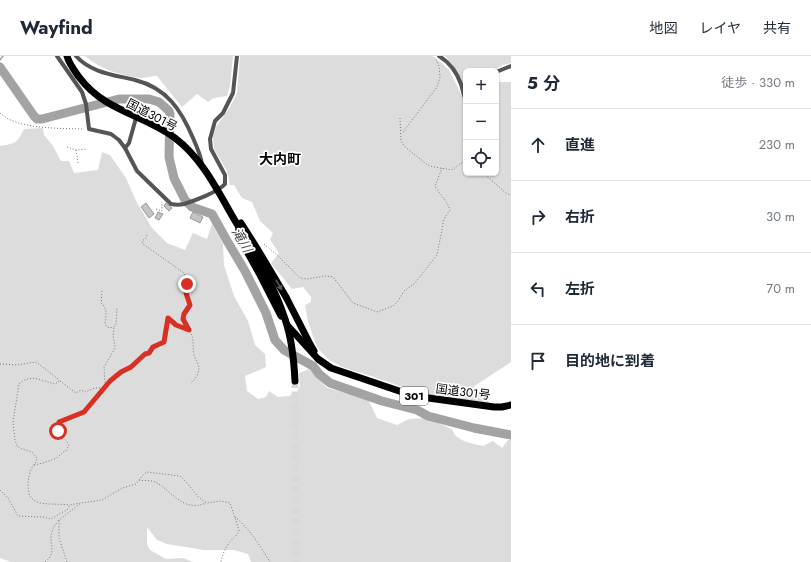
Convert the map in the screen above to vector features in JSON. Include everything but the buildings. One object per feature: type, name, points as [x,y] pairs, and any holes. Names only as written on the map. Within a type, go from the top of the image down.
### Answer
[{"type":"highway","name":"国道301号","points":[[67,56],[74,70],[82,81],[99,97],[119,110],[159,128],[188,149],[202,167],[234,220]]},
{"type":"highway","name":"301","points":[[234,220],[272,286],[281,306],[290,337],[295,378]]},
{"type":"highway","name":"301","points":[[234,220],[242,225],[251,238],[286,297],[310,344],[323,362]]},
{"type":"highway","name":"301","points":[[239,228],[239,237],[278,312],[318,360],[323,362]]},
{"type":"highway","name":"国道301号","points":[[323,362],[331,368],[414,396],[494,407],[511,405]]},
{"type":"street","points":[[57,56],[82,92],[86,104],[89,129],[111,134],[119,140],[126,148],[137,171],[171,204],[183,205],[223,186],[226,178],[211,149],[210,139],[215,121],[222,113],[233,93],[237,56]]},
{"type":"street","points":[[76,56],[87,65],[97,70],[147,84],[170,99],[181,113],[203,163],[202,167]]},
{"type":"street","points":[[439,56],[447,62],[455,73],[463,90]]},
{"type":"street","points":[[499,71],[511,66]]},
{"type":"street","points":[[126,148],[129,143],[136,118]]},
{"type":"path","points":[[402,132],[437,87],[440,77],[434,56]]},
{"type":"path","points":[[0,114],[15,123],[25,125],[89,129]]},
{"type":"path","points":[[400,118],[402,132],[401,141],[405,147],[429,166],[452,170],[463,163]]},
{"type":"path","points":[[67,147],[76,150],[87,149]]},
{"type":"path","points":[[76,150],[78,163]]},
{"type":"path","points":[[264,244],[300,278],[307,279],[325,276],[333,277],[353,303],[377,312],[394,306],[404,291],[414,284],[437,255],[444,219],[450,210],[449,205],[440,195],[435,186],[442,168]]},
{"type":"path","points":[[486,176],[506,193],[511,195]]},
{"type":"path","points":[[156,209],[162,211],[162,202],[164,198]]},
{"type":"path","points":[[147,235],[142,241],[142,244],[182,270],[184,273],[187,284],[186,293],[190,305],[184,314],[183,319],[194,340],[194,355],[199,366],[198,376],[191,383]]},
{"type":"path","points":[[102,290],[101,303],[105,306],[106,310],[105,324],[108,327],[114,328]]},
{"type":"path","points":[[105,386],[104,368],[115,348],[113,335],[116,324],[117,308]]},
{"type":"path","points":[[34,465],[54,460],[66,451],[69,445],[58,431],[59,422],[84,412],[105,386],[121,372],[131,367],[145,354],[149,353],[153,347],[164,342],[168,318],[176,325],[189,330]]},
{"type":"path","points":[[0,364],[17,365],[36,362],[59,380],[64,382],[76,393],[82,390],[86,392],[95,388],[104,388]]},
{"type":"path","points":[[59,380],[55,384],[45,380],[31,378],[22,381],[18,386],[18,396],[14,408],[13,422],[15,440],[18,446],[34,454],[37,458],[30,474],[29,496],[31,499],[39,503],[70,505],[102,500],[122,488],[136,484],[147,472],[180,476],[199,498],[206,503]]},
{"type":"path","points":[[139,480],[155,482],[180,501],[194,506],[221,501],[230,503],[239,532],[229,542],[221,562]]},
{"type":"path","points":[[0,490],[8,498],[16,515],[20,517],[43,517],[50,519],[68,509],[70,505]]},
{"type":"path","points":[[45,562],[52,554],[52,531],[59,520],[81,503]]},
{"type":"path","points":[[235,516],[244,524],[270,562]]},
{"type":"path","points":[[59,520],[59,538],[67,562]]},
{"type":"shaded area","points":[[85,56],[233,56],[230,86],[227,96],[214,98],[208,102],[197,94],[182,107],[157,76],[141,78],[126,76],[97,65]]},
{"type":"shaded area","points":[[240,56],[432,56],[449,70],[463,98],[463,176],[499,176],[499,82],[511,82],[511,362],[473,387],[490,403],[426,395],[342,367],[328,359],[317,347],[308,322],[305,305],[311,302],[311,297],[303,287],[292,289],[271,263],[279,253],[270,240],[273,233],[260,221],[252,202],[242,198],[234,185],[230,185],[227,171],[214,149],[213,136],[216,127],[230,107],[237,93]]},
{"type":"shaded area","points":[[445,56],[511,56],[511,63],[498,68],[463,68],[463,86],[452,64]]},
{"type":"shaded area","points":[[43,128],[44,135],[53,146],[61,161],[69,161],[74,173],[98,170],[102,152],[110,155],[126,178],[137,203],[152,228],[167,243],[185,250],[193,233],[207,239],[212,224],[223,244],[224,265],[234,296],[248,321],[255,345],[265,354],[266,367],[245,376],[247,391],[258,399],[266,397],[269,391],[278,397],[289,396],[297,392],[300,386],[299,373],[309,369],[327,388],[368,399],[377,418],[397,425],[409,419],[427,418],[452,429],[457,437],[469,443],[483,446],[493,441],[502,448],[508,440],[511,440],[511,562],[251,562],[248,554],[234,550],[204,550],[167,544],[157,540],[147,527],[147,544],[150,550],[166,559],[183,558],[193,562],[11,562],[0,558],[0,146],[18,140],[24,129]]},
{"type":"waterway","name":"滝川","points":[[0,60],[3,56]]},
{"type":"waterway","name":"滝川","points":[[0,67],[37,119],[119,99],[149,99],[159,102],[169,111],[170,114],[169,157],[174,178],[185,200],[192,207],[212,214],[245,271],[266,313],[275,340],[284,350],[313,366],[319,374],[330,383],[382,401],[417,410],[428,416],[474,428],[511,435]]},
{"type":"tunnel","points":[[295,381],[296,562]]},
{"type":"district","name":"大内町","points":[[280,159]]},
{"type":"route","points":[[58,431],[58,425],[61,420],[82,414],[88,409],[110,381],[121,372],[131,367],[145,354],[149,353],[153,347],[163,344],[165,340],[168,318],[176,325],[189,330],[183,319],[183,316],[190,305],[186,293],[188,287],[187,284]]}]
